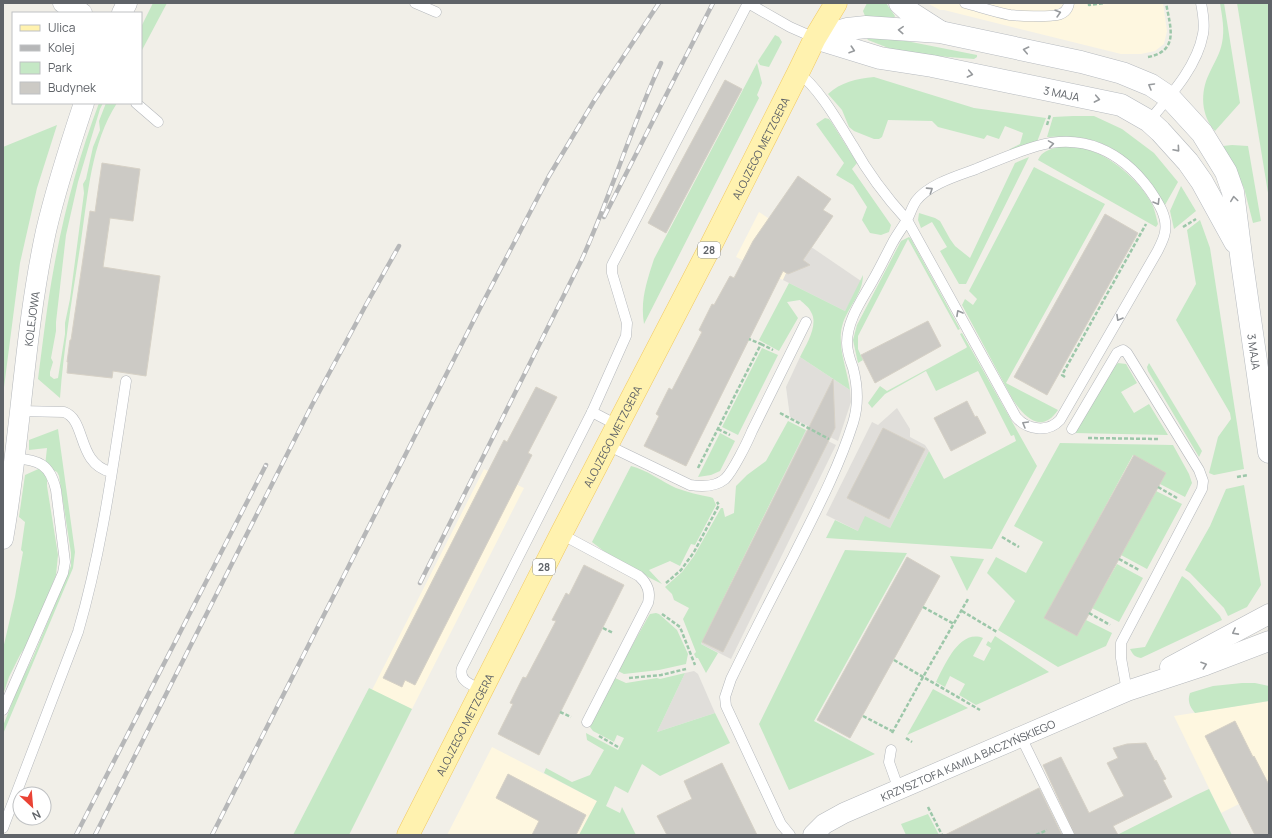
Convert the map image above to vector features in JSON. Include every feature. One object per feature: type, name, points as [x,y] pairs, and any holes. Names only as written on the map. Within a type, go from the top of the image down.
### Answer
[{"type":"main road","name":"28","points":[[815,38],[836,3]]},
{"type":"main road","name":"ALOJZEGO METZGERA","points":[[408,835],[815,38]]},
{"type":"street","points":[[63,3],[80,12]]},
{"type":"street","points":[[122,12],[127,3]]},
{"type":"street","name":"3 MAJA","points":[[900,3],[911,13],[940,32]]},
{"type":"street","name":"3 MAJA","points":[[815,38],[847,29],[861,27],[940,32],[1081,62],[1122,73],[1151,85],[1169,97],[1199,129],[1226,172],[1233,192],[1269,452]]},
{"type":"street","name":"3 MAJA","points":[[815,38],[880,58],[932,66],[1112,102],[1131,110],[1149,121],[1173,144],[1195,171],[1241,251]]},
{"type":"street","name":"KOLEJOWA","points":[[3,538],[33,307],[46,232],[66,158],[84,104]]},
{"type":"street","name":"KRZYSZTOFA KAMILA BACZYŃSKIEGO","points":[[1127,691],[1269,614]]},
{"type":"street","name":"KRZYSZTOFA KAMILA BACZYŃSKIEGO","points":[[813,835],[829,820],[1127,691],[1269,641]]},
{"type":"lane","points":[[415,3],[436,12]]},
{"type":"lane","points":[[482,690],[463,679],[461,674],[462,668],[592,412],[622,346],[627,331],[627,323],[612,272],[612,265],[748,3],[790,27],[815,38]]},
{"type":"lane","points":[[965,3],[1011,15],[1058,15],[1068,9],[1069,3]]},
{"type":"lane","points":[[1149,121],[1169,97],[1189,68],[1200,44],[1204,23],[1201,3]]},
{"type":"lane","points":[[790,835],[781,824],[726,706],[724,697],[731,679],[838,465],[854,422],[858,405],[857,384],[847,351],[849,328],[859,305],[892,244],[907,220],[917,199],[929,190],[955,177],[1037,146],[1065,142],[1082,143],[1106,151],[1123,162],[1147,187],[1163,213],[1166,224],[1165,233],[1157,252],[1060,420],[1047,428],[1036,428],[1024,424],[1019,420],[907,220],[886,196],[819,94],[809,81],[798,73]]},
{"type":"lane","points":[[137,104],[158,122]]},
{"type":"lane","points":[[607,445],[690,485],[711,485],[723,480],[730,472],[765,406],[806,322]]},
{"type":"lane","points":[[1072,429],[1117,353],[1123,350],[1127,353],[1199,470],[1203,485],[1122,640],[1120,654],[1127,691]]},
{"type":"lane","points":[[3,828],[78,632],[95,563],[126,381]]},
{"type":"lane","points":[[20,411],[68,413],[74,419],[90,458],[101,469],[111,472]]},
{"type":"lane","points":[[592,412],[617,425]]},
{"type":"lane","points":[[3,710],[61,582],[65,562],[56,490],[52,478],[45,467],[39,462],[31,459],[14,458]]},
{"type":"lane","points":[[561,534],[643,579],[649,591],[648,603],[587,722]]},
{"type":"lane","points":[[1021,737],[1069,835]]},
{"type":"lane","points":[[891,750],[890,766],[899,790]]},
{"type":"path","points":[[1089,3],[1089,5],[1104,3]]},
{"type":"path","points":[[1145,58],[1160,54],[1169,44],[1171,34],[1166,3]]},
{"type":"path","points":[[1182,227],[1198,217]]},
{"type":"path","points":[[1080,386],[1062,375],[1147,223]]},
{"type":"path","points":[[690,485],[760,344],[749,339]]},
{"type":"path","points":[[765,406],[844,447]]},
{"type":"path","points":[[1081,438],[1180,439]]},
{"type":"path","points":[[1237,477],[1248,475]]},
{"type":"path","points":[[648,603],[665,584],[681,570],[694,552],[718,506],[711,485]]},
{"type":"path","points":[[1158,487],[1179,499]]},
{"type":"path","points":[[1002,538],[1019,547]]},
{"type":"path","points":[[1119,559],[1143,572]]},
{"type":"path","points":[[888,738],[893,732],[922,677],[968,600]]},
{"type":"path","points":[[923,607],[954,624]]},
{"type":"path","points":[[962,611],[997,632]]},
{"type":"path","points":[[1089,613],[1114,627]]},
{"type":"path","points":[[680,627],[695,665]]},
{"type":"path","points":[[603,628],[617,635]]},
{"type":"path","points":[[894,660],[980,710]]},
{"type":"path","points":[[661,674],[686,668]]},
{"type":"path","points":[[560,712],[574,718]]},
{"type":"path","points":[[862,716],[899,734]]},
{"type":"path","points":[[905,738],[912,742]]},
{"type":"path","points":[[928,807],[942,835]]},
{"type":"shaded area","points":[[927,3],[1163,3],[1167,31],[1164,44],[1155,51],[1141,54],[1121,54],[940,10]]},
{"type":"shaded area","points":[[759,212],[801,240],[783,280],[736,257]]},
{"type":"shaded area","points":[[801,240],[861,281],[845,311],[783,280]]},
{"type":"shaded area","points":[[800,357],[850,390],[851,402],[838,441],[790,417],[786,387]]},
{"type":"shaded area","points":[[897,408],[910,429],[910,437],[925,445],[929,451],[890,528],[858,531],[826,515],[872,422],[878,425]]},
{"type":"shaded area","points":[[806,430],[836,445],[731,659],[701,644]]},
{"type":"shaded area","points":[[484,469],[524,488],[412,709],[372,690]]},
{"type":"shaded area","points":[[694,671],[698,674],[715,713],[657,732],[685,673]]},
{"type":"shaded area","points":[[1269,701],[1269,789],[1221,813],[1174,716]]},
{"type":"shaded area","points":[[492,747],[597,801],[579,835],[447,835]]},
{"type":"green space","points":[[153,3],[167,3],[142,50],[142,25]]},
{"type":"green space","points":[[867,3],[886,3],[895,16],[894,18],[891,20],[865,16],[863,11]]},
{"type":"green space","points":[[1220,3],[1224,3],[1240,103],[1215,131],[1207,118],[1203,104],[1203,96],[1206,81],[1218,55],[1223,38]]},
{"type":"green space","points":[[1237,3],[1269,3],[1269,199]]},
{"type":"green space","points":[[871,34],[977,55],[977,57],[974,59],[911,54],[896,51],[868,40],[866,37]]},
{"type":"green space","points":[[775,35],[779,37],[782,42],[769,67],[760,65],[758,61]]},
{"type":"green space","points":[[757,63],[762,83],[757,95],[759,98],[644,324],[644,299],[654,259]]},
{"type":"green space","points":[[874,77],[974,108],[1046,118],[1037,142],[1009,151],[1020,144],[1023,133],[1005,126],[999,139],[987,135],[984,139],[938,127],[932,121],[888,120],[882,137],[879,139],[874,139],[854,131],[849,127],[842,110],[828,94],[849,82]]},
{"type":"green space","points":[[99,104],[102,104],[78,182],[66,235],[56,331],[51,358],[53,362],[50,376],[54,379],[58,378],[65,334],[65,323],[70,299],[84,193],[83,184],[86,179],[93,147],[100,130],[99,121],[106,104],[116,104],[101,135],[92,170],[69,319],[60,398],[38,379],[49,295],[62,226],[85,143]]},
{"type":"green space","points":[[1094,116],[1122,129],[1154,153],[1178,182],[1165,205],[1142,173],[1123,156],[1112,149],[1100,143],[1082,138],[1047,137],[1053,117]]},
{"type":"green space","points":[[825,118],[829,119],[832,123],[857,163],[852,169],[891,225],[889,232],[881,235],[870,233],[862,220],[867,207],[853,185],[836,175],[844,163],[816,124]]},
{"type":"green space","points":[[57,125],[37,188],[20,263],[3,395],[3,147]]},
{"type":"green space","points":[[1223,146],[1248,146],[1261,221],[1253,223],[1244,188]]},
{"type":"green space","points":[[1058,147],[1076,147],[1095,152],[1124,170],[1140,186],[1152,204],[1158,224],[1156,227],[1038,160],[1044,153]]},
{"type":"green space","points":[[1029,157],[966,284],[959,284],[940,251],[947,247],[932,222],[921,228],[918,220],[919,213],[940,221],[955,246],[970,258],[1015,163]]},
{"type":"green space","points":[[1034,167],[1105,204],[1006,383],[1058,410],[1046,421],[1040,422],[1034,421],[1023,413],[1013,400],[962,305],[965,299],[973,305],[977,299],[969,291]]},
{"type":"green space","points":[[1181,186],[1196,211],[1174,229],[1170,211]]},
{"type":"green space","points":[[1200,220],[1210,248],[1244,469],[1214,475],[1209,473],[1218,437],[1231,419],[1230,413],[1176,320],[1196,284],[1187,230]]},
{"type":"green space","points":[[909,237],[960,329],[958,330],[908,239],[858,336],[858,349],[863,360],[858,363],[853,340],[857,325],[901,241]]},
{"type":"green space","points":[[863,275],[861,288],[843,323],[841,331],[841,348],[850,390],[800,357],[811,335],[814,323],[810,310],[800,300],[787,302],[798,318],[779,351],[759,340],[789,283],[845,311]]},
{"type":"green space","points":[[962,333],[1037,466],[992,549],[826,538],[835,520],[858,531],[865,516],[890,528],[929,451],[944,479],[1016,441],[1014,435],[1011,436],[978,371],[936,391],[926,371],[885,394],[872,408],[868,403],[880,386],[887,391],[966,348],[967,347],[960,334]]},
{"type":"green space","points":[[762,348],[778,355],[738,435],[722,427]]},
{"type":"green space","points":[[1118,363],[1126,364],[1137,383],[1121,392],[1134,413],[1149,404],[1168,435],[1074,433]]},
{"type":"green space","points":[[1149,363],[1202,451],[1199,457],[1148,371],[1147,367]]},
{"type":"green space","points":[[788,421],[806,430],[701,644],[718,653],[706,673],[698,658],[696,658],[694,654],[696,652],[683,619],[689,608],[674,600],[672,594],[665,587],[682,572],[694,556],[721,508],[723,508],[725,517],[734,513],[736,486],[747,475],[766,461]]},
{"type":"green space","points":[[58,429],[75,552],[73,568],[3,734],[3,726],[19,685],[33,657],[71,566],[71,553],[59,476],[57,472],[53,470],[47,479],[47,486],[58,555],[56,575],[29,641],[9,677],[3,695],[3,649],[15,597],[23,552],[21,550],[25,522],[19,517],[25,475],[45,466],[47,448],[29,450],[29,440]]},
{"type":"green space","points":[[720,433],[735,441],[720,471],[711,475],[698,477]]},
{"type":"green space","points":[[1060,443],[1173,445],[1189,474],[1192,483],[1185,497],[1160,484],[1166,473],[1133,455],[1045,618],[1077,636],[1086,620],[1112,633],[1106,646],[1058,667],[998,630],[1015,601],[987,573],[996,557],[1026,573],[1043,542],[1014,526]]},
{"type":"green space","points":[[631,466],[676,488],[713,498],[716,505],[695,545],[691,544],[680,566],[670,561],[649,570],[662,584],[605,552],[592,542]]},
{"type":"green space","points":[[1244,485],[1261,585],[1247,607],[1228,616],[1224,608],[1190,573],[1185,570],[1210,526],[1226,489]]},
{"type":"green space","points":[[1156,491],[1182,504],[1147,569],[1121,555]]},
{"type":"green space","points":[[845,550],[907,553],[814,721],[875,754],[789,790],[759,724]]},
{"type":"green space","points":[[950,556],[984,559],[967,591]]},
{"type":"green space","points":[[1117,564],[1143,578],[1119,622],[1092,608]]},
{"type":"green space","points":[[1182,576],[1189,581],[1222,620],[1141,658],[1136,656],[1130,649],[1145,647]]},
{"type":"green space","points":[[656,613],[677,630],[688,654],[686,664],[659,670],[624,674],[618,671],[648,617],[650,614]]},
{"type":"green space","points":[[995,636],[1049,672],[976,705],[959,695],[965,684],[950,676],[945,687],[936,682],[948,658],[960,643],[974,637],[983,638],[973,656],[984,661],[991,648],[986,645],[988,641],[991,643]]},
{"type":"green space","points":[[685,673],[657,732],[715,713],[730,743],[660,776],[642,764],[628,793],[615,786],[606,806],[620,813],[622,807],[636,835],[579,835],[597,801],[544,773],[546,768],[572,782],[590,775],[604,750],[587,740],[586,733],[618,750],[624,738],[617,735],[614,742],[593,731],[590,727],[615,678],[626,683],[657,678],[660,679]]},
{"type":"green space","points":[[1255,683],[1269,686],[1269,701],[1195,713],[1190,706],[1190,693],[1213,686]]},
{"type":"green space","points":[[369,688],[412,709],[349,835],[293,835]]},
{"type":"green space","points":[[933,689],[968,708],[907,735]]},
{"type":"green space","points":[[1209,789],[1232,835],[1117,835],[1196,795]]},
{"type":"green space","points":[[928,814],[939,835],[906,835],[901,824]]},
{"type":"building","points":[[725,80],[742,89],[666,233],[648,223]]},
{"type":"building","points":[[102,163],[140,169],[133,221],[110,218],[103,267],[160,276],[146,376],[113,371],[112,378],[67,373],[70,340],[90,211],[95,212]]},
{"type":"building","points":[[798,176],[831,199],[823,210],[833,216],[803,260],[810,265],[788,274],[783,271],[686,466],[644,446],[659,416],[656,414],[669,388],[672,390],[702,332],[699,330],[712,304],[714,305],[730,276],[734,278],[753,241]]},
{"type":"building","points":[[1105,214],[1138,233],[1047,395],[1014,377]]},
{"type":"building","points":[[928,321],[941,346],[875,383],[861,355]]},
{"type":"building","points":[[833,379],[835,428],[723,652],[702,642]]},
{"type":"building","points":[[536,387],[557,397],[528,453],[532,455],[415,685],[405,680],[402,687],[383,678],[504,440],[507,442]]},
{"type":"building","points":[[967,401],[975,417],[977,416],[986,433],[951,451],[934,418]]},
{"type":"building","points":[[883,428],[925,449],[889,519],[847,498]]},
{"type":"building","points":[[1134,455],[1166,473],[1077,636],[1044,618]]},
{"type":"building","points":[[907,557],[940,576],[850,738],[817,720]]},
{"type":"building","points":[[584,565],[624,585],[539,755],[498,734],[513,704],[510,703],[523,677],[526,678],[556,621],[552,620],[566,593],[569,595]]},
{"type":"building","points":[[1235,721],[1269,785],[1269,835],[1255,835],[1205,736]]},
{"type":"building","points":[[1146,743],[1166,779],[1163,780],[1172,797],[1113,826],[1118,835],[1075,835],[1043,765],[1061,757],[1089,813],[1124,796],[1107,763],[1118,758],[1113,748],[1127,744]]},
{"type":"building","points":[[722,763],[757,835],[667,835],[657,816],[692,799],[684,781]]},
{"type":"building","points":[[508,774],[586,815],[576,835],[532,835],[539,821],[496,798]]},
{"type":"building","points":[[1039,788],[1062,835],[945,835]]},
{"type":"railway","points":[[212,835],[479,310],[549,176],[594,101],[659,3]]},
{"type":"railway","points":[[604,217],[713,3]]},
{"type":"railway","points":[[420,583],[582,259],[650,87],[661,63]]},
{"type":"railway","points":[[95,835],[312,405],[399,246]]},
{"type":"railway","points":[[76,835],[266,465]]}]
